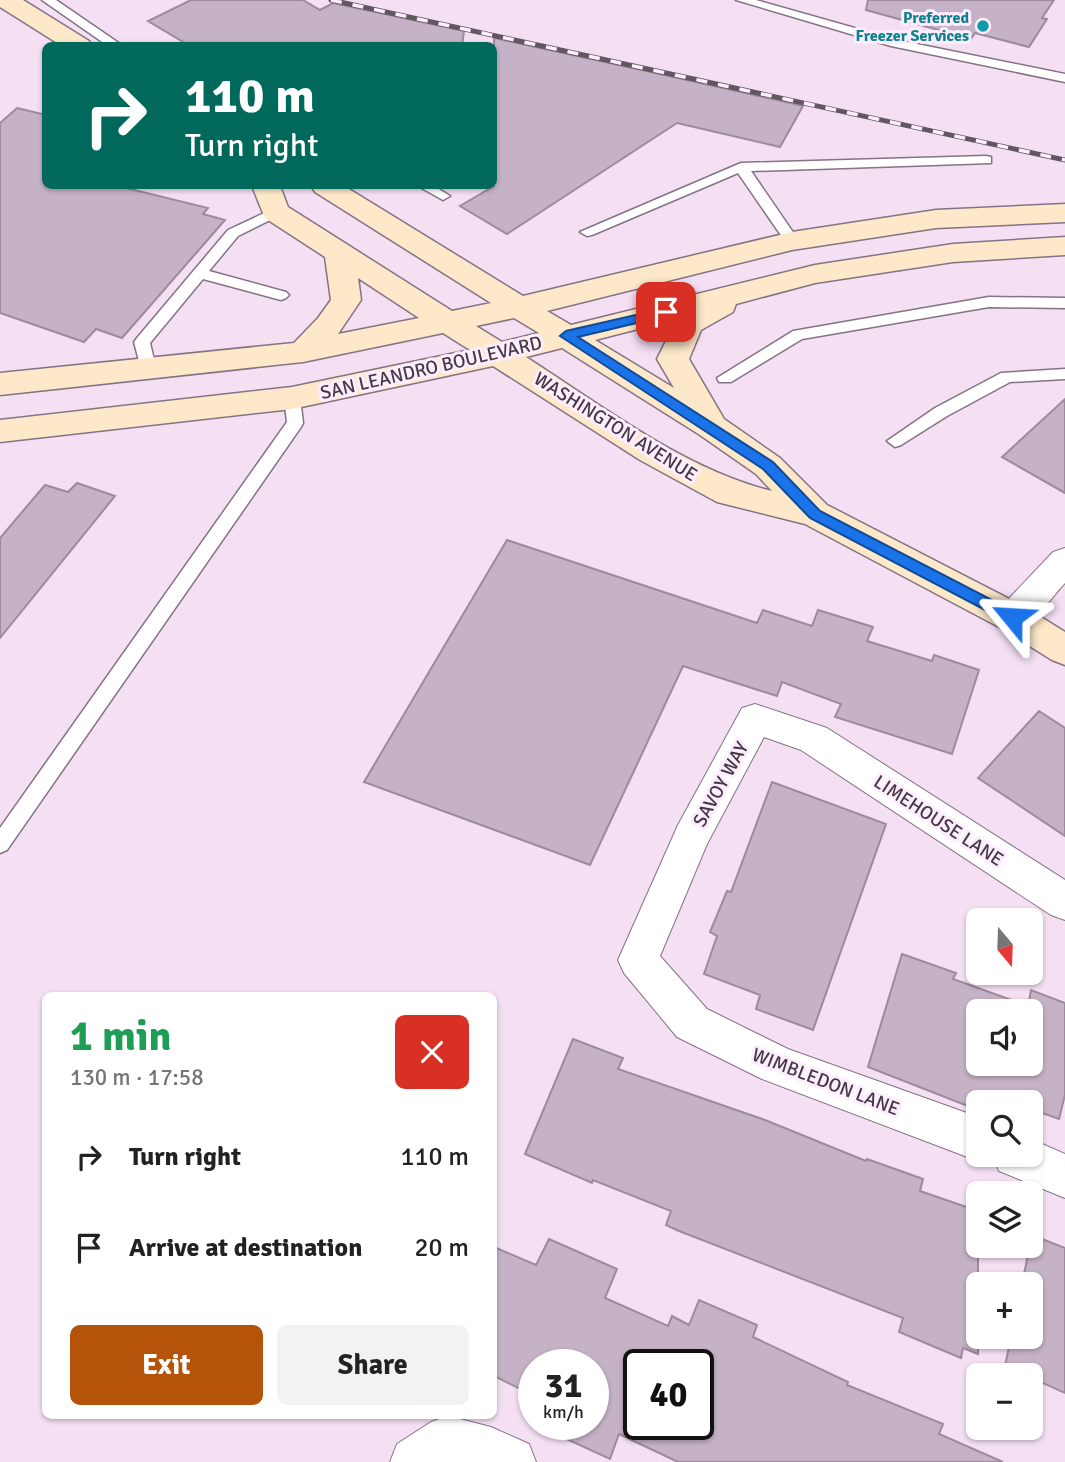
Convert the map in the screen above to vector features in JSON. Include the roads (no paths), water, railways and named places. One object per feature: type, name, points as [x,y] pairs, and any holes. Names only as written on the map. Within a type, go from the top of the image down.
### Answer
[{"type":"main road","points":[[6,0],[74,42]]},
{"type":"main road","name":"WASHINGTON AVENUE","points":[[329,189],[712,427],[768,466],[815,514]]},
{"type":"main road","name":"WASHINGTON AVENUE","points":[[271,199],[339,253],[652,452],[729,494],[815,514],[1012,617],[1065,650]]},
{"type":"main road","name":"SAN LEANDRO BOULEVARD","points":[[0,384],[303,352],[449,322],[792,242],[936,219],[1065,214]]},
{"type":"main road","name":"SAN LEANDRO BOULEVARD","points":[[0,431],[292,398],[450,366],[815,274],[873,263],[953,253],[1065,246]]},
{"type":"main road","points":[[303,352],[329,325],[346,300],[339,253]]},
{"type":"main road","points":[[712,427],[673,359],[674,354],[689,324],[744,292]]},
{"type":"street","points":[[1012,617],[1065,561]]},
{"type":"street","name":"SAVOY WAY","points":[[659,904],[712,794],[755,719],[814,739]]},
{"type":"street","name":"LIMEHOUSE LANE","points":[[814,739],[1065,902]]},
{"type":"street","name":"WIMBLEDON LANE","points":[[659,904],[638,960],[692,1023],[778,1065],[966,1135]]},
{"type":"street","points":[[1043,1167],[1065,1176]]},
{"type":"street","points":[[415,1462],[449,1440],[491,1452],[511,1462]]},
{"type":"lane","points":[[48,0],[111,42]]},
{"type":"lane","points":[[742,0],[895,43],[1065,78]]},
{"type":"lane","points":[[587,232],[741,167],[986,160]]},
{"type":"lane","points":[[741,167],[792,242]]},
{"type":"lane","points":[[430,189],[443,196]]},
{"type":"lane","points":[[148,368],[142,342],[233,233],[271,199]]},
{"type":"lane","points":[[200,273],[281,295]]},
{"type":"lane","points":[[725,378],[799,335],[989,302],[1065,303]]},
{"type":"lane","points":[[895,441],[941,412],[1007,377],[1065,374]]},
{"type":"lane","points":[[0,844],[295,423],[292,398]]},
{"type":"railway","points":[[331,0],[1065,160]]},
{"type":"place","name":"Preferred Freezer Services","points":[[983,26]]}]
